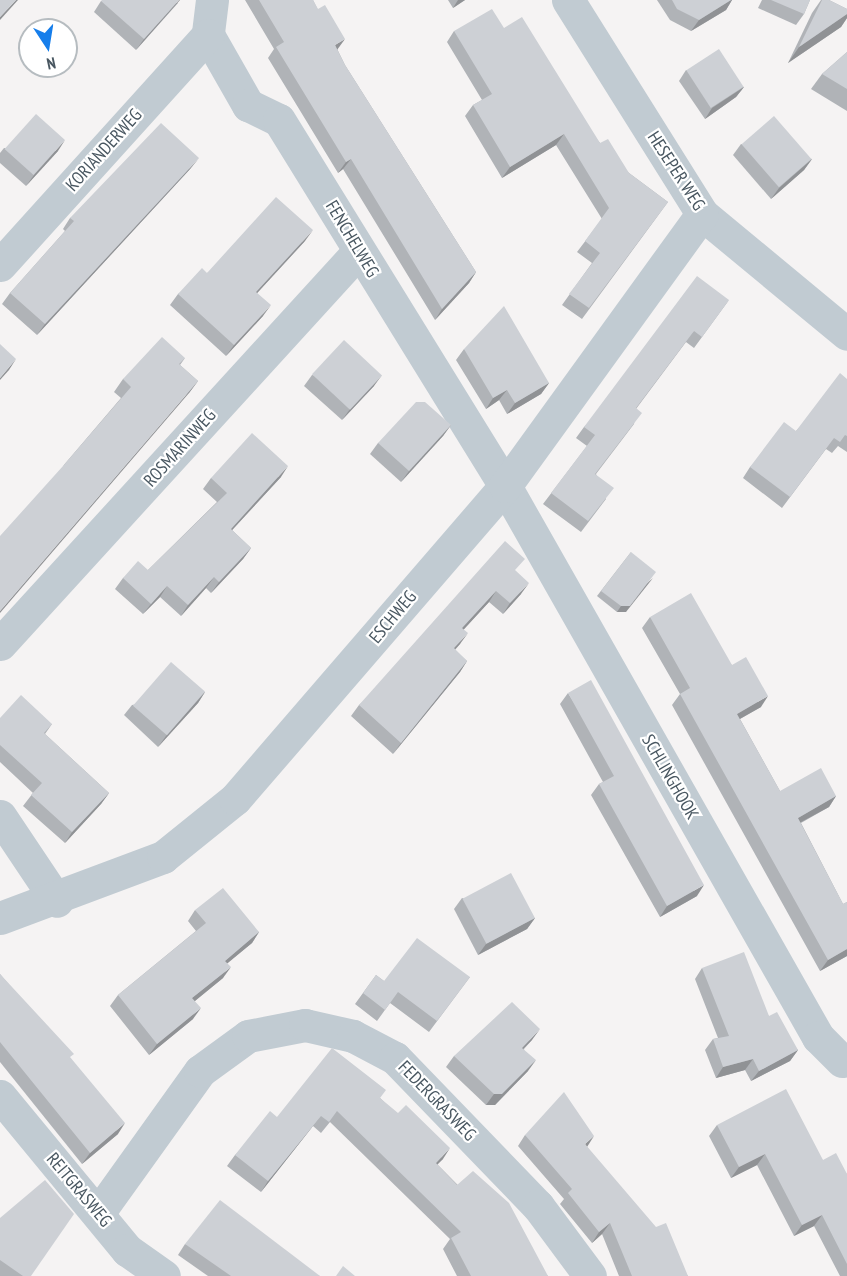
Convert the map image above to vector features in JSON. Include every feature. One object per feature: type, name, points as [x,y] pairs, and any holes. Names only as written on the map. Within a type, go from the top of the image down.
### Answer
[{"type":"street","points":[[208,35],[212,0]]},
{"type":"street","name":"HESEPER WEG","points":[[568,0],[702,214],[847,334]]},
{"type":"street","name":"FENCHELWEG","points":[[208,35],[248,105],[279,120],[504,486]]},
{"type":"street","name":"KORIANDERWEG","points":[[0,265],[208,35]]},
{"type":"street","name":"ESCHWEG","points":[[0,918],[57,901],[164,857],[235,799],[504,486],[702,214]]},
{"type":"street","name":"ROSMARINWEG","points":[[0,644],[359,251]]},
{"type":"street","name":"SCHLINGHOOK","points":[[504,486],[818,1037],[842,1061]]},
{"type":"street","points":[[0,816],[57,901]]},
{"type":"street","name":"FEDERGRASWEG","points":[[99,1212],[200,1071],[248,1036],[305,1025],[352,1036],[395,1058],[538,1206],[590,1276]]},
{"type":"street","name":"REITGRASWEG","points":[[0,1096],[99,1212],[127,1250],[164,1276]]},
{"type":"building","points":[[0,0],[16,0],[0,17]]},
{"type":"building","points":[[102,0],[179,0],[144,39]]},
{"type":"building","points":[[259,0],[313,0],[318,9],[325,5],[345,39],[335,45],[345,65],[476,272],[442,309],[351,159],[346,162],[276,47],[284,42]]},
{"type":"building","points":[[672,0],[731,0],[699,20],[677,9]]},
{"type":"building","points":[[771,0],[810,0],[804,14]]},
{"type":"building","points":[[822,0],[829,0],[847,9],[847,14],[799,47]]},
{"type":"building","points":[[492,9],[504,28],[522,17],[600,143],[608,139],[629,173],[668,202],[589,308],[569,294],[600,253],[585,241],[609,208],[564,134],[510,167],[473,105],[492,94],[454,31]]},
{"type":"building","points":[[719,49],[744,87],[711,108],[686,70]]},
{"type":"building","points":[[847,52],[847,89],[822,74]]},
{"type":"building","points":[[36,114],[65,140],[34,175],[5,149]]},
{"type":"building","points":[[774,116],[811,159],[779,187],[742,144]]},
{"type":"building","points":[[161,123],[199,158],[45,324],[10,293],[74,221],[70,218]]},
{"type":"building","points":[[276,197],[313,230],[256,292],[271,305],[234,345],[178,294],[202,268],[207,273]]},
{"type":"building","points":[[697,276],[729,300],[702,337],[694,331],[636,408],[642,413],[595,474],[614,488],[588,521],[551,493],[595,435],[584,427]]},
{"type":"building","points":[[504,306],[549,383],[515,403],[507,390],[493,398],[464,349]]},
{"type":"building","points":[[162,337],[185,358],[179,364],[198,381],[0,611],[0,536],[131,387],[123,379]]},
{"type":"building","points":[[344,340],[382,375],[350,410],[312,374]]},
{"type":"building","points":[[0,344],[16,359],[0,378]]},
{"type":"building","points":[[840,373],[847,379],[847,436],[845,435],[840,442],[834,438],[790,497],[750,467],[784,422],[796,431]]},
{"type":"building","points":[[416,402],[425,402],[451,425],[409,471],[378,443]]},
{"type":"building","points":[[252,433],[288,466],[231,529],[251,548],[219,582],[214,577],[188,605],[167,586],[151,604],[123,578],[138,561],[148,570],[227,493],[211,478]]},
{"type":"building","points":[[505,541],[525,559],[515,570],[529,583],[510,603],[496,591],[462,628],[468,633],[454,648],[467,661],[401,743],[359,705]]},
{"type":"building","points":[[631,552],[656,572],[630,606],[621,606],[601,591]]},
{"type":"building","points":[[691,593],[732,665],[746,657],[768,696],[737,714],[780,791],[821,768],[836,796],[798,818],[843,904],[847,902],[847,949],[828,960],[680,694],[690,688],[650,617]]},
{"type":"building","points":[[171,662],[205,692],[167,735],[133,706]]},
{"type":"building","points":[[591,680],[704,885],[667,906],[599,784],[614,776],[568,693]]},
{"type":"building","points":[[21,695],[52,724],[44,733],[109,793],[72,832],[31,795],[42,783],[0,745],[0,718]]},
{"type":"building","points":[[511,873],[535,918],[486,944],[462,899]]},
{"type":"building","points":[[223,888],[259,932],[225,961],[231,967],[192,998],[201,1008],[157,1044],[118,995],[206,923],[195,910]]},
{"type":"building","points":[[417,938],[470,977],[437,1021],[398,992],[385,1010],[363,993],[376,975],[384,981]]},
{"type":"building","points":[[744,952],[769,1016],[777,1012],[798,1050],[759,1071],[753,1059],[723,1067],[713,1039],[729,1036],[702,968]]},
{"type":"building","points":[[0,974],[74,1054],[70,1057],[125,1123],[90,1153],[0,1042]]},
{"type":"building","points":[[512,1002],[540,1029],[522,1048],[536,1060],[502,1094],[494,1094],[454,1056]]},
{"type":"building","points":[[332,1048],[386,1090],[380,1098],[398,1113],[406,1105],[450,1148],[436,1163],[457,1185],[473,1171],[509,1203],[548,1276],[471,1276],[451,1238],[461,1232],[337,1111],[329,1122],[321,1116],[268,1181],[235,1155],[270,1111],[277,1117]]},
{"type":"building","points":[[786,1089],[823,1160],[836,1153],[847,1174],[847,1264],[822,1215],[802,1225],[765,1154],[739,1167],[717,1125]]},
{"type":"building","points":[[564,1092],[594,1136],[585,1144],[656,1227],[666,1223],[688,1276],[632,1276],[610,1223],[599,1232],[568,1193],[572,1189],[525,1135]]},
{"type":"building","points":[[45,1180],[74,1214],[31,1276],[23,1276],[0,1260],[0,1218]]},
{"type":"building","points":[[220,1200],[320,1276],[231,1276],[185,1244]]},
{"type":"building","points":[[343,1266],[355,1276],[336,1276]]}]
